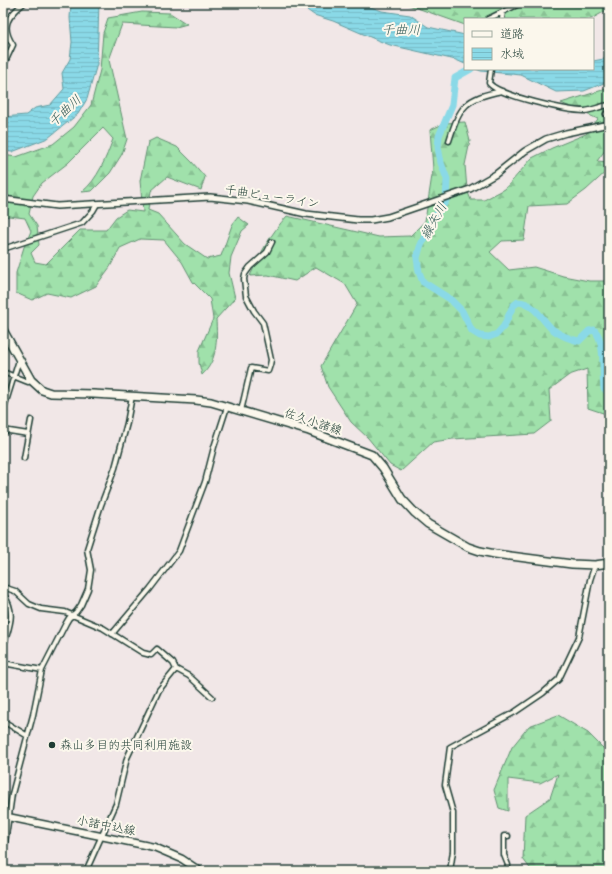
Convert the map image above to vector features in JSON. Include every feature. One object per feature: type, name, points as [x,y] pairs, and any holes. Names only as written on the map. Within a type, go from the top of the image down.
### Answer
[{"type":"main road","name":"佐久小諸線","points":[[3,330],[32,380],[42,390],[51,394],[132,396],[196,400],[227,407],[309,431],[372,454],[379,461],[402,499],[415,513],[428,524],[468,546],[480,551],[496,554],[572,564],[595,565],[609,563]]},
{"type":"main road","name":"小諸中込線","points":[[6,817],[154,847],[182,859],[200,871]]},
{"type":"street","points":[[5,62],[13,45],[5,30],[6,23],[14,11],[24,3]]},
{"type":"street","points":[[490,18],[521,3]]},
{"type":"street","points":[[502,18],[503,12]]},
{"type":"street","points":[[491,70],[489,83],[492,87],[548,105],[586,111],[609,105]]},
{"type":"street","points":[[449,141],[459,115],[468,102],[488,94],[502,91]]},
{"type":"street","name":"千曲ビューライン","points":[[3,199],[57,206],[210,197],[248,201],[306,214],[371,220],[388,216],[470,189],[496,174],[524,151],[546,139],[561,134],[609,124]]},
{"type":"street","points":[[3,249],[82,223],[97,204]]},
{"type":"street","points":[[241,411],[251,368],[268,371],[271,360],[263,323],[254,311],[246,296],[244,279],[245,274],[250,267],[267,252],[272,242]]},
{"type":"street","points":[[3,411],[20,359]]},
{"type":"street","points":[[3,372],[28,382],[32,380]]},
{"type":"street","points":[[3,857],[6,817],[42,670],[66,623],[81,605],[88,589],[91,570],[87,549],[115,468],[127,424],[132,396]]},
{"type":"street","points":[[112,634],[150,589],[179,551],[205,482],[214,447],[227,407]]},
{"type":"street","points":[[24,458],[31,420]]},
{"type":"street","points":[[3,430],[28,434]]},
{"type":"street","points":[[450,871],[453,851],[453,813],[445,785],[450,747],[514,712],[543,693],[559,679],[579,637],[590,580],[595,565]]},
{"type":"street","points":[[3,587],[15,591],[29,604],[41,610],[59,610],[73,614],[102,628],[143,653],[151,655],[157,649],[173,663],[176,669],[189,676],[212,697]]},
{"type":"street","points":[[3,593],[10,605],[12,616],[3,648]]},
{"type":"street","points":[[3,663],[42,670]]},
{"type":"street","points":[[86,871],[116,804],[127,758],[159,690],[176,669]]},
{"type":"street","points":[[3,721],[26,735]]},
{"type":"street","points":[[507,871],[508,865],[504,855],[504,836],[508,836]]},
{"type":"green space","points":[[403,3],[609,3],[609,9],[593,18],[464,18],[464,25]]},
{"type":"green space","points":[[142,12],[170,13],[187,24],[176,27],[122,24],[109,60],[127,139],[122,154],[110,173],[92,191],[82,192],[97,175],[113,139],[103,128],[68,163],[42,183],[33,196],[29,214],[37,226],[39,245],[31,253],[35,262],[46,264],[80,230],[106,230],[116,217],[127,210],[143,212],[140,181],[148,142],[156,138],[177,147],[205,177],[201,190],[167,177],[151,191],[148,210],[158,214],[185,244],[207,259],[221,256],[232,225],[238,217],[249,225],[242,231],[231,257],[229,273],[235,298],[216,319],[216,342],[214,356],[211,363],[202,375],[199,363],[199,351],[213,319],[210,299],[193,282],[182,262],[164,240],[140,239],[120,248],[110,267],[96,286],[71,298],[47,293],[32,300],[16,293],[16,273],[24,247],[31,231],[25,218],[9,216],[3,218],[3,155],[16,157],[53,144],[74,127],[91,105],[100,70],[103,33],[108,18]]},
{"type":"green space","points":[[609,88],[609,145],[597,161],[609,162],[609,169],[586,190],[567,204],[529,206],[524,240],[502,241],[490,252],[509,270],[534,267],[563,276],[589,281],[609,281],[609,415],[588,408],[587,369],[569,375],[549,390],[551,421],[534,434],[453,439],[433,442],[401,471],[390,465],[368,438],[351,422],[328,387],[321,366],[357,304],[345,284],[316,267],[295,281],[268,275],[250,276],[266,244],[287,216],[379,237],[410,236],[425,221],[433,169],[430,130],[445,123],[465,122],[470,141],[465,165],[467,190],[471,200],[484,200],[505,189],[532,158],[586,134],[598,119],[561,103]]},
{"type":"green space","points":[[558,715],[588,733],[609,754],[609,871],[532,871],[523,859],[525,815],[550,798],[558,774],[540,783],[508,779],[508,811],[499,808],[494,790],[512,747],[529,726]]},
{"type":"water","name":"千曲川","points":[[71,3],[99,3],[97,64],[87,99],[78,114],[48,138],[12,152],[3,151],[3,117],[26,115],[35,108],[50,105],[64,89],[62,73],[70,59],[72,42],[70,18]]},
{"type":"water","name":"千曲川","points":[[297,3],[359,3],[382,11],[410,15],[428,27],[464,35],[464,64],[456,60],[390,45],[333,21],[314,15]]},
{"type":"water","points":[[609,58],[609,81],[584,91],[556,92],[521,75],[478,70],[594,70],[594,61]]},
{"type":"waterway","name":"繰矢川","points":[[469,70],[455,78],[452,105],[439,136],[438,147],[441,163],[447,179],[446,201],[431,222],[420,247],[417,258],[419,272],[423,282],[450,299],[462,311],[472,331],[480,336],[489,337],[497,334],[504,326],[513,306],[518,302],[529,305],[552,329],[568,338],[579,341],[589,331],[594,330],[598,335],[602,349],[604,389],[609,392]]},
{"type":"place","name":"森山多目的共同利用施設","points":[[52,745]]}]
